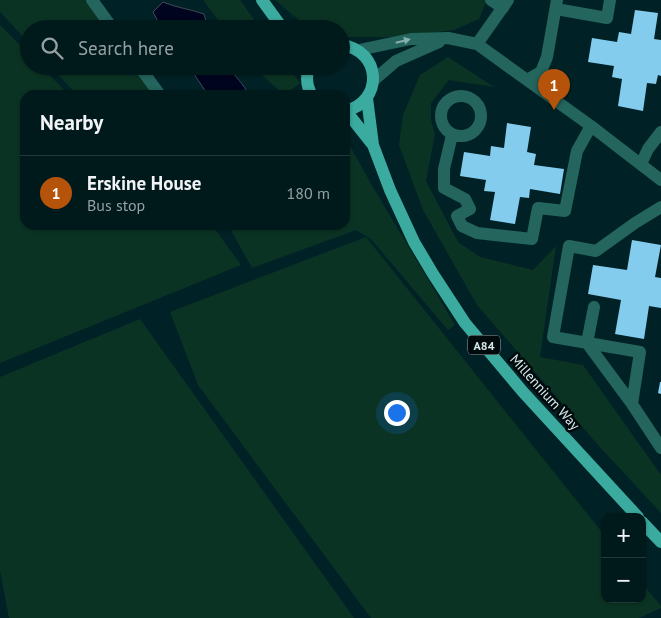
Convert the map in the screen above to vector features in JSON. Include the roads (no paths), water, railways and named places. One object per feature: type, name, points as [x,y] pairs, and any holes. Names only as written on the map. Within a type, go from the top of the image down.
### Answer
[{"type":"main road","points":[[262,0],[278,20]]},
{"type":"main road","points":[[350,47],[359,50],[370,64],[374,80]]},
{"type":"main road","points":[[307,75],[308,90]]},
{"type":"main road","name":"A84","points":[[350,109],[362,104],[367,98],[374,80]]},
{"type":"main road","name":"Millennium Way","points":[[367,98],[373,145],[390,190],[414,242],[432,274],[465,323],[523,392],[634,513]]},
{"type":"main road","name":"Millennium Way","points":[[350,117],[373,145]]},
{"type":"main road","points":[[646,526],[661,542]]},
{"type":"street","points":[[92,0],[106,20]]},
{"type":"street","points":[[477,44],[506,4],[491,0]]},
{"type":"street","points":[[527,80],[541,72],[547,57],[556,4],[607,18],[610,0]]},
{"type":"street","points":[[374,80],[396,60],[448,38]]},
{"type":"street","points":[[359,50],[412,39],[448,38],[477,44],[591,126],[661,180]]},
{"type":"street","points":[[146,75],[156,90]]},
{"type":"street","points":[[452,134],[444,169],[444,188],[465,199],[470,209],[457,216],[462,226],[477,233],[532,240],[538,208],[565,211],[577,151],[591,126]]},
{"type":"street","points":[[641,164],[648,149],[661,132]]},
{"type":"street","points":[[632,404],[640,352],[553,336],[569,246],[596,251],[634,223],[661,207]]},
{"type":"street","points":[[594,307],[587,343],[632,404],[661,448]]},
{"type":"water","points":[[163,2],[204,14],[206,20],[157,20],[153,12]]},
{"type":"water","points":[[195,75],[235,75],[246,90],[205,90]]},
{"type":"place","name":"Erskine House","points":[[554,110]]}]
